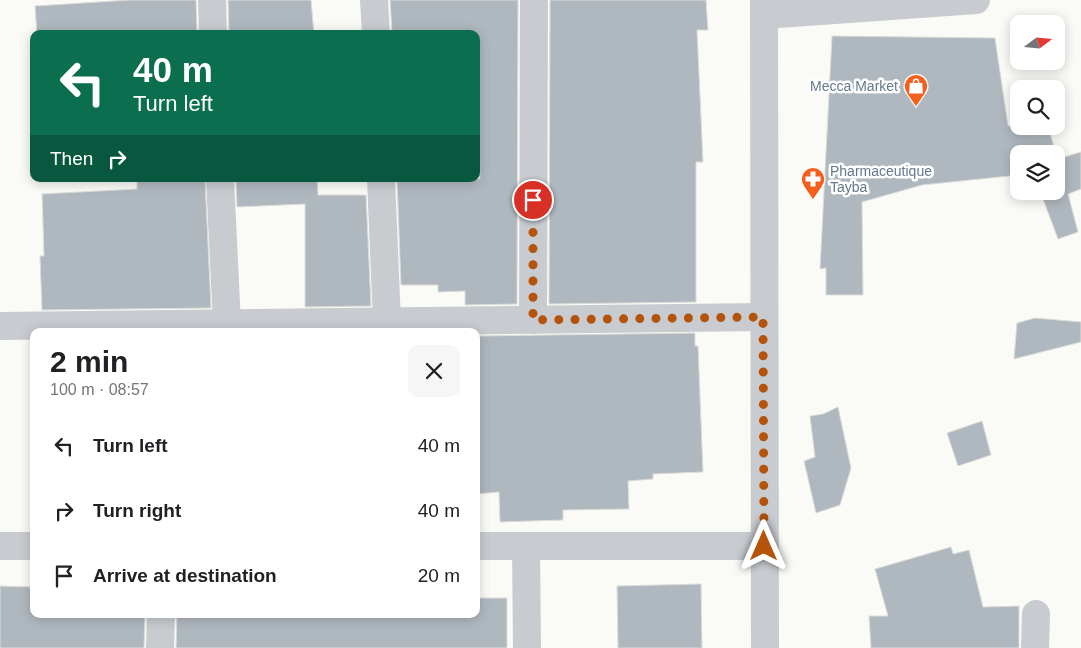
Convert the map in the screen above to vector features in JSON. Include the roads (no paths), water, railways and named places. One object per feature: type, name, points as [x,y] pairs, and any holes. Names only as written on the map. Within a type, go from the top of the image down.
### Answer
[{"type":"street","points":[[212,0],[213,30]]},
{"type":"street","points":[[374,0],[376,30]]},
{"type":"street","points":[[533,320],[534,0]]},
{"type":"street","points":[[765,648],[764,7],[976,0]]},
{"type":"street","points":[[220,182],[227,324]]},
{"type":"street","points":[[381,182],[387,322]]},
{"type":"street","points":[[0,326],[763,317]]},
{"type":"street","points":[[0,546],[30,546]]},
{"type":"street","points":[[480,546],[764,546]]},
{"type":"street","points":[[526,546],[527,648]]},
{"type":"street","points":[[1036,614],[1036,648]]},
{"type":"street","points":[[160,618],[160,648]]},
{"type":"place","name":"Mecca Market","points":[[916,107]]},
{"type":"place","name":"Pharmaceutique Tayba","points":[[813,200]]}]
